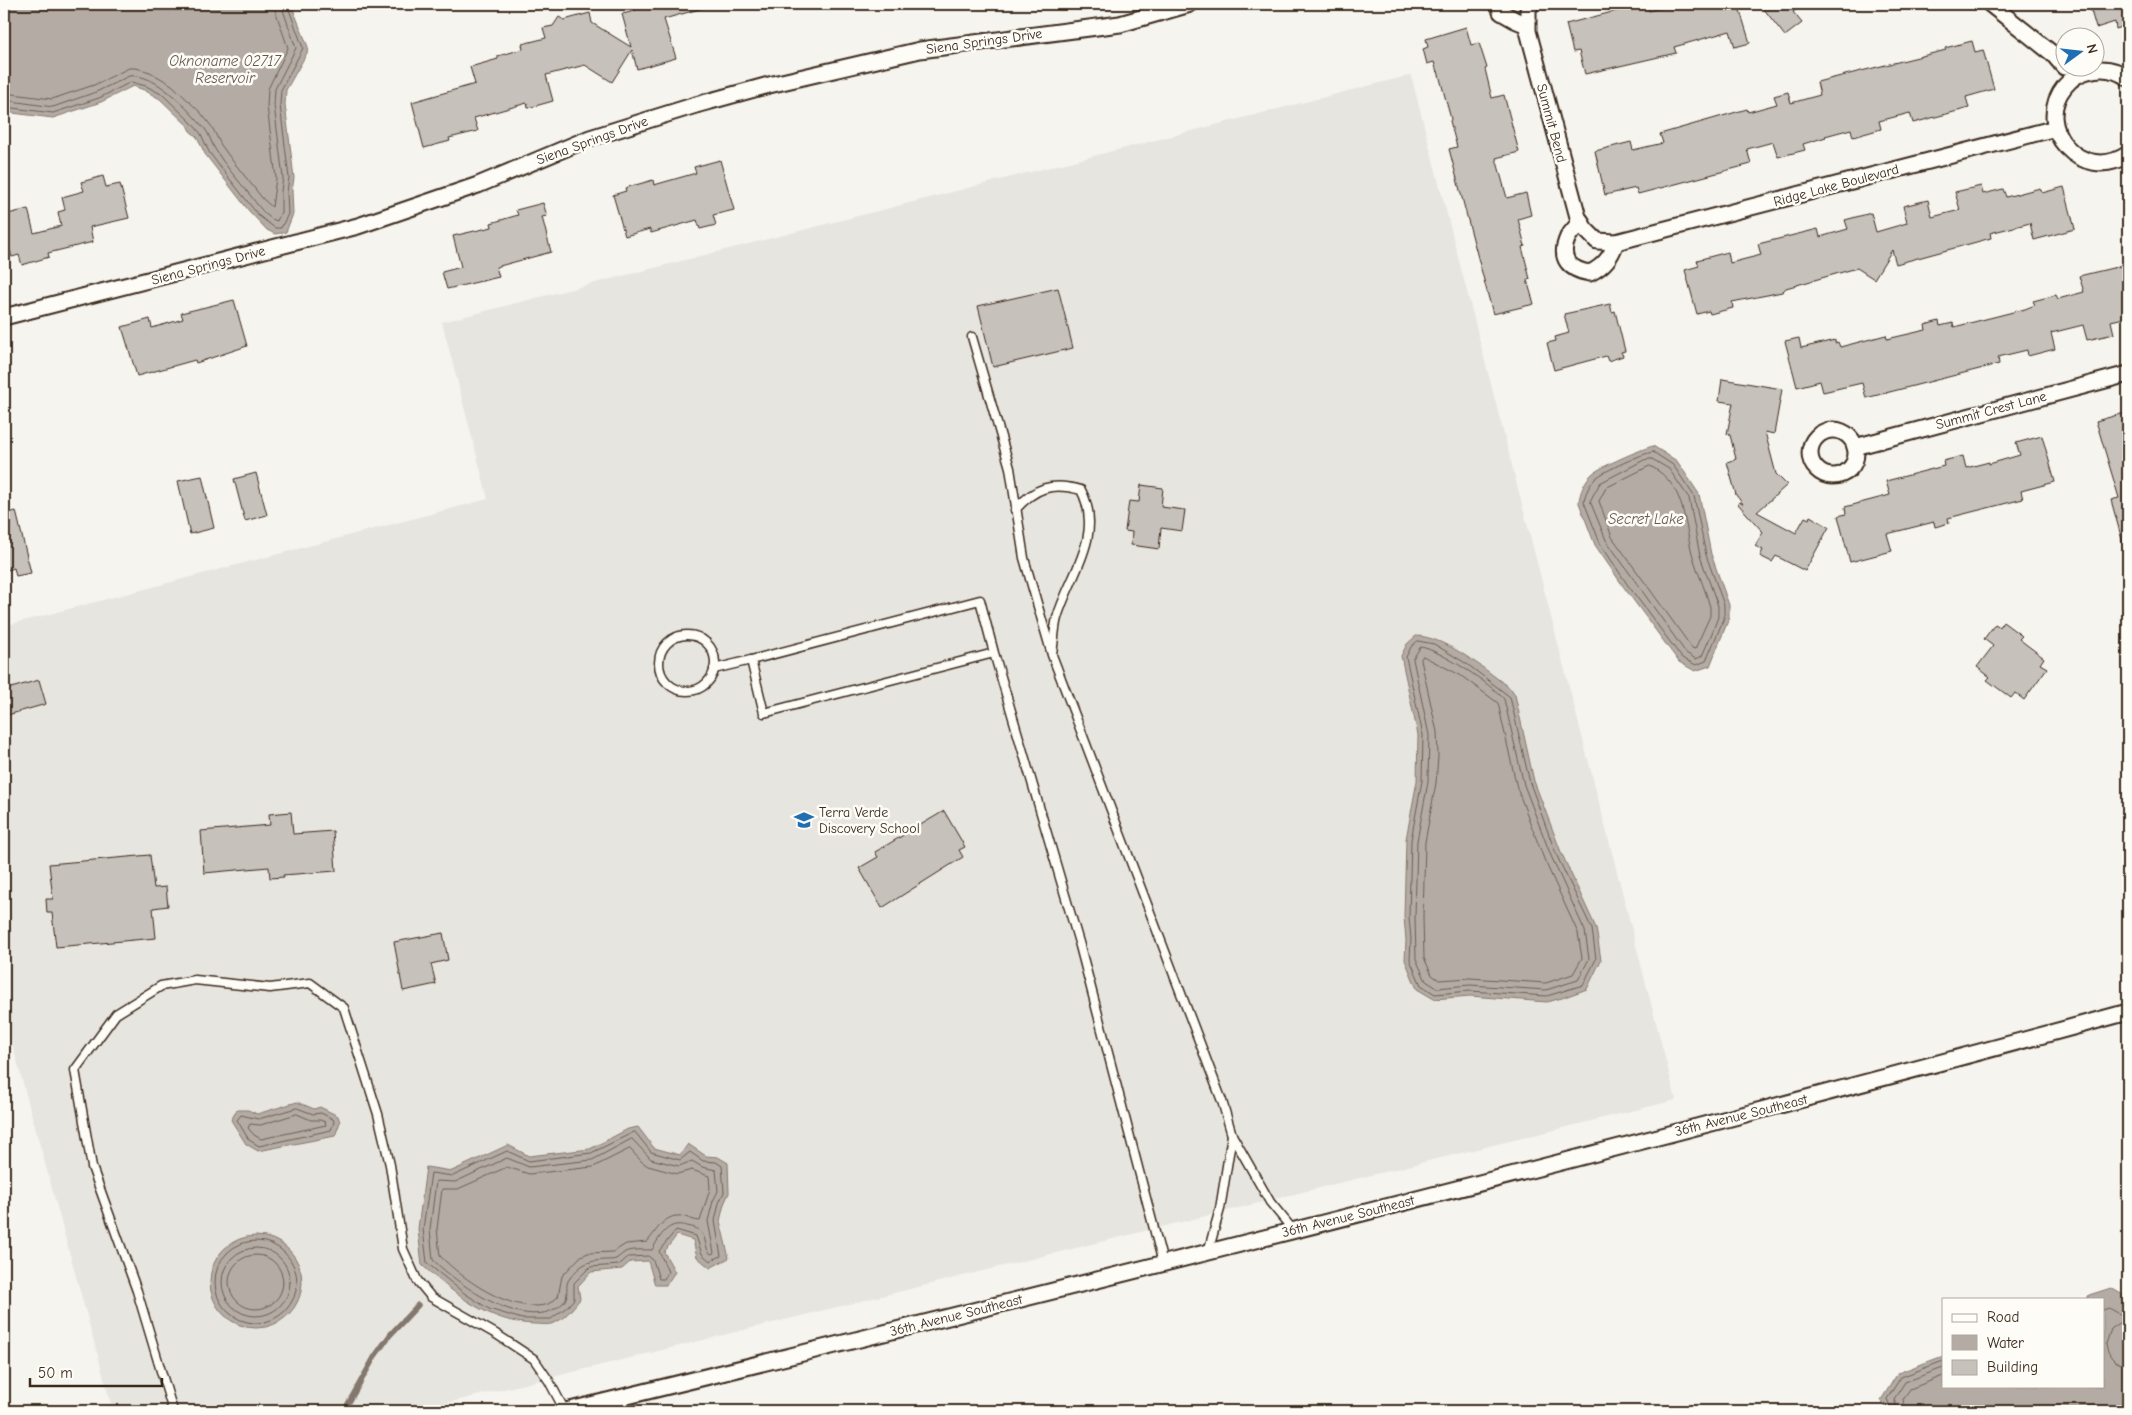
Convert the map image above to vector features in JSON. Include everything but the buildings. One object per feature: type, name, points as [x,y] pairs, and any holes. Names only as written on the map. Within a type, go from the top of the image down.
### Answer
[{"type":"street","name":"Siena Springs Drive","points":[[4,317],[358,226],[478,185],[590,138],[760,87],[920,50],[1120,24],[1190,4]]},
{"type":"street","points":[[1499,4],[1502,12],[1527,25]]},
{"type":"street","name":"Summit Bend","points":[[1531,4],[1528,10],[1527,25],[1571,197],[1585,229],[1597,241],[1616,242]]},
{"type":"street","points":[[1990,4],[2054,55]]},
{"type":"street","points":[[2104,70],[2114,71],[2128,78]]},
{"type":"street","points":[[2065,78],[2054,112],[2056,128],[2064,145],[2072,153],[2083,159],[2106,163],[2127,160]]},
{"type":"street","name":"Ridge Lake Boulevard","points":[[1616,242],[2056,128]]},
{"type":"street","points":[[1581,222],[1568,237],[1566,248],[1568,263],[1574,270],[1590,274],[1602,267],[1612,253],[1616,242]]},
{"type":"street","name":"Summit Crest Lane","points":[[1855,447],[2128,374]]},
{"type":"street","name":"36th Avenue Southeast","points":[[566,1411],[1208,1252],[1877,1081],[2128,1012]]},
{"type":"lane","points":[[972,337],[1010,468],[1024,558],[1052,655],[1222,1101],[1232,1135],[1270,1202],[1292,1230]]},
{"type":"lane","points":[[1016,510],[1027,497],[1052,486],[1067,486],[1081,490],[1088,503],[1089,524],[1084,553],[1057,618],[1052,655]]},
{"type":"lane","points":[[714,669],[714,660],[706,643],[699,638],[690,636],[672,639],[665,645],[659,662],[664,680],[679,690],[688,691],[697,689],[705,684],[714,669],[980,600],[1080,946],[1164,1263]]},
{"type":"lane","points":[[751,660],[764,713],[994,653]]},
{"type":"lane","points":[[173,1411],[137,1291],[92,1167],[75,1070],[116,1014],[161,986],[195,980],[270,988],[310,983],[344,1008],[378,1114],[390,1165],[403,1249],[417,1280],[430,1297],[496,1334],[534,1359],[550,1381],[566,1411]]},
{"type":"lane","points":[[1208,1252],[1220,1209],[1232,1135]]},
{"type":"shaded area","name":"Terra Verde Discovery School","points":[[1411,75],[1676,1100],[415,1411],[113,1411],[4,1014],[4,626],[488,499],[442,322]]},
{"type":"water","name":"Oknoname 02717 Reservoir","points":[[4,4],[291,4],[308,47],[307,53],[286,90],[285,104],[294,178],[292,191],[293,214],[286,232],[275,234],[267,230],[249,211],[205,154],[197,137],[190,131],[187,125],[160,99],[144,90],[133,86],[101,102],[53,118],[4,112]]},
{"type":"water","name":"Secret Lake","points":[[1653,446],[1677,461],[1699,494],[1711,554],[1729,605],[1729,618],[1710,666],[1695,671],[1679,662],[1623,586],[1595,545],[1579,503],[1583,487],[1592,474],[1603,467]]},
{"type":"water","points":[[1416,636],[1428,638],[1453,648],[1491,674],[1512,690],[1515,695],[1534,781],[1561,852],[1596,928],[1601,960],[1587,989],[1547,1002],[1470,996],[1434,999],[1417,989],[1405,960],[1404,917],[1406,839],[1417,781],[1418,735],[1401,656],[1407,644]]},
{"type":"water","points":[[297,1102],[314,1109],[320,1107],[338,1116],[340,1122],[335,1136],[258,1151],[246,1144],[231,1120],[237,1110],[248,1110],[257,1114]]},
{"type":"water","points":[[638,1127],[654,1148],[680,1155],[688,1144],[706,1156],[718,1157],[728,1163],[729,1193],[720,1221],[729,1258],[710,1268],[697,1257],[693,1240],[677,1235],[664,1252],[675,1272],[666,1285],[655,1285],[648,1261],[630,1262],[622,1269],[591,1272],[578,1286],[580,1299],[559,1321],[551,1324],[519,1322],[488,1313],[460,1296],[422,1265],[418,1229],[426,1167],[452,1171],[508,1145],[529,1156],[590,1149],[628,1129]]},
{"type":"water","points":[[256,1236],[273,1240],[288,1250],[298,1265],[302,1282],[298,1299],[288,1314],[273,1324],[256,1328],[239,1324],[224,1314],[214,1299],[210,1282],[214,1265],[224,1250],[239,1240]]},
{"type":"water","points":[[2111,1288],[2128,1298],[2128,1333],[2125,1343],[2128,1350],[2128,1407],[2126,1411],[1888,1411],[1881,1400],[1898,1373],[1942,1356],[1942,1388],[2104,1388],[2104,1298],[2088,1298],[2089,1295]]},
{"type":"waterway","points":[[344,1411],[375,1356],[390,1335],[418,1305]]},
{"type":"place","name":"Terra Verde Discovery School","points":[[804,820]]}]
